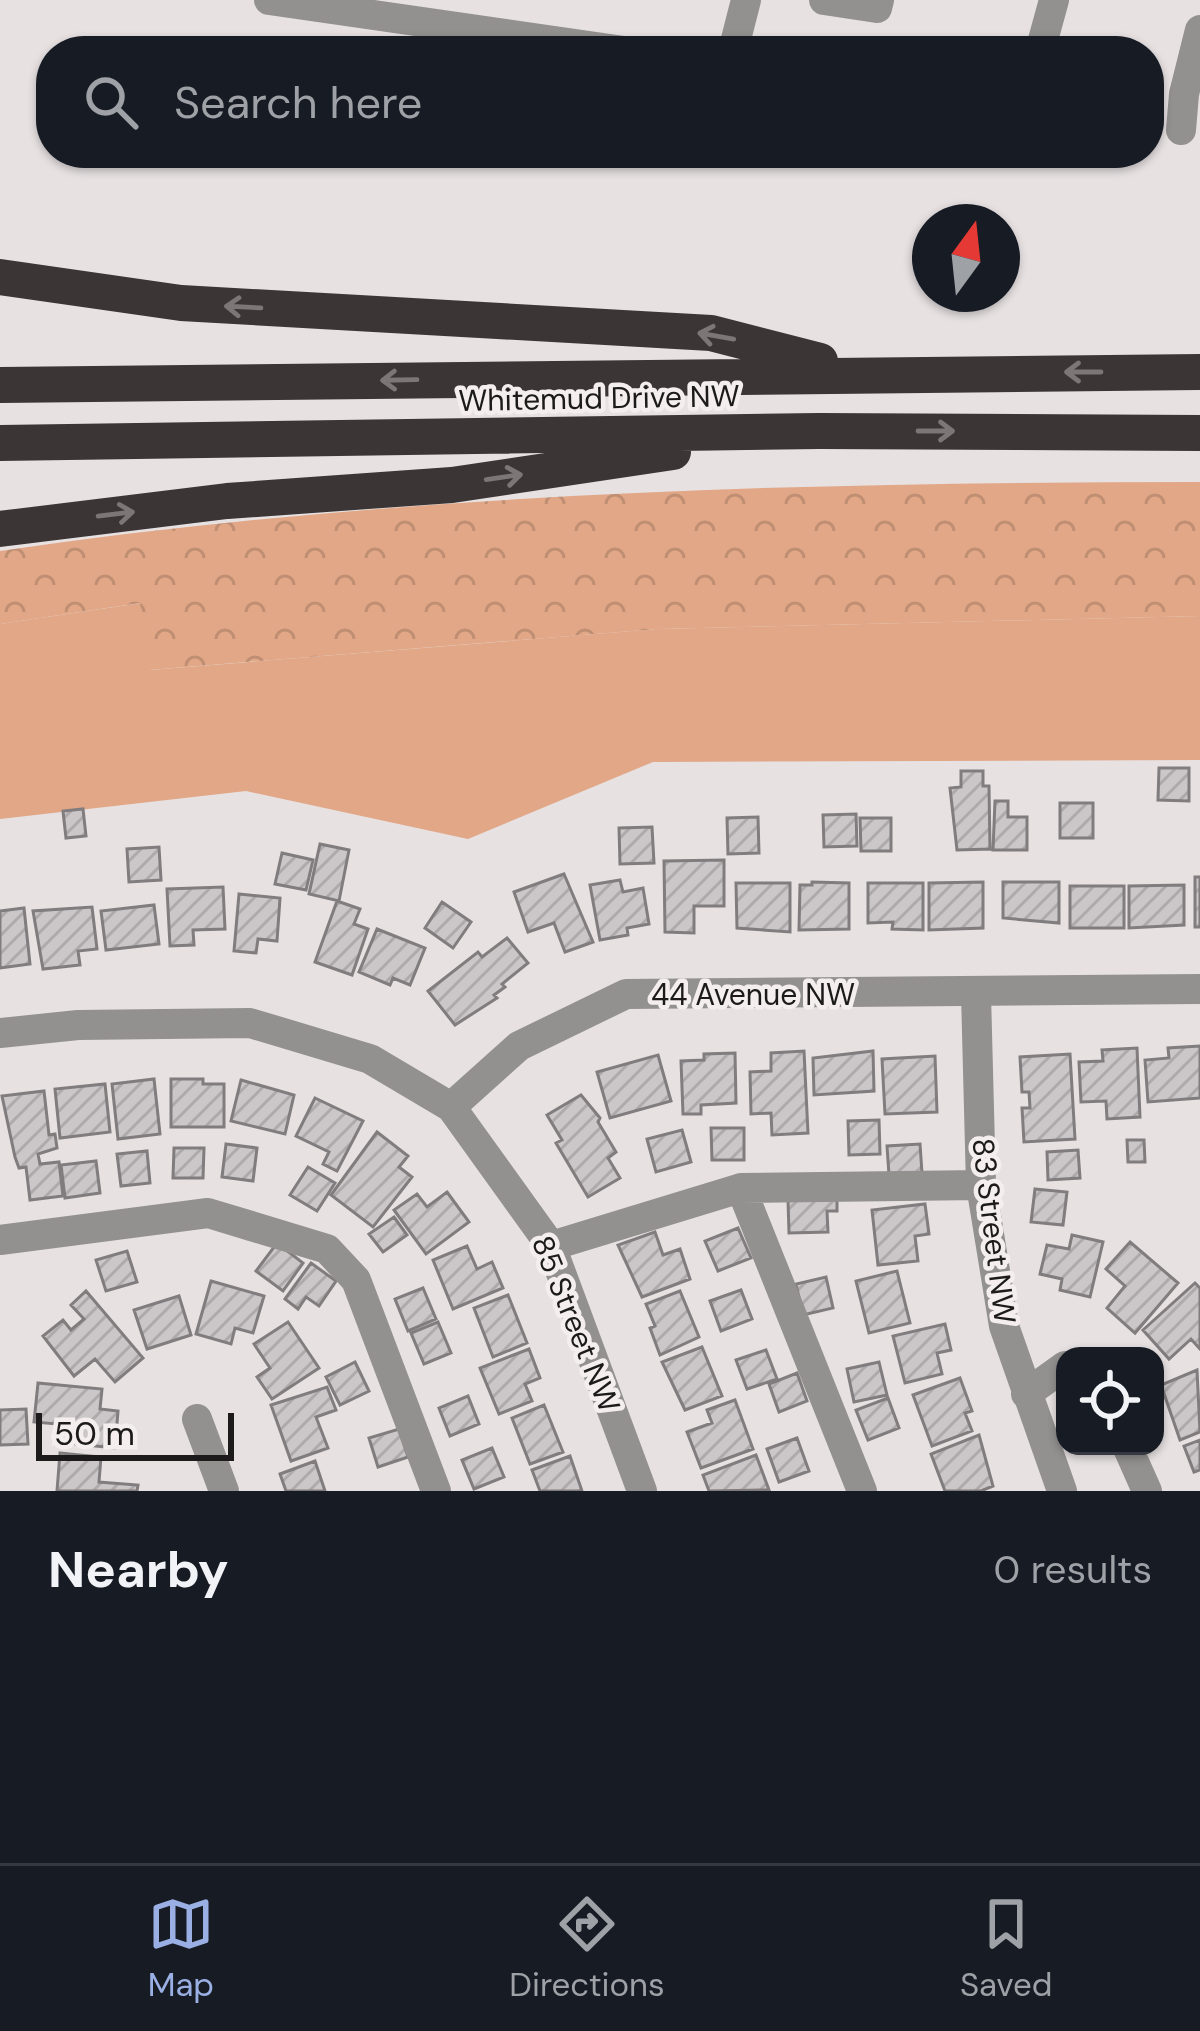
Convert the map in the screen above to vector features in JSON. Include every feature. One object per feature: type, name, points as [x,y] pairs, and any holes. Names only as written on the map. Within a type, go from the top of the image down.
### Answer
[{"type":"highway","points":[[0,277],[181,303],[711,333],[870,374]]},
{"type":"highway","name":"Whitemud Drive NW","points":[[0,386],[1200,372]]},
{"type":"highway","points":[[0,530],[227,501],[452,484],[819,431]]},
{"type":"highway","name":"Whitemud Drive NW","points":[[0,442],[819,431],[1200,433]]},
{"type":"street","points":[[269,0],[452,13],[556,36]]},
{"type":"street","points":[[737,36],[746,0]]},
{"type":"street","points":[[824,0],[877,8],[879,0]]},
{"type":"street","points":[[1044,36],[1054,0]]},
{"type":"street","points":[[1191,131],[1184,94],[1200,31]]},
{"type":"street","name":"44 Avenue NW","points":[[451,1107],[519,1046],[626,994],[1200,989]]},
{"type":"street","name":"83 Street NW","points":[[976,994],[981,1185],[1004,1326],[1062,1491]]},
{"type":"street","points":[[0,1034],[78,1025],[250,1023],[370,1059],[451,1107]]},
{"type":"street","name":"85 Street NW","points":[[451,1107],[551,1246],[643,1491]]},
{"type":"street","points":[[551,1246],[741,1188],[981,1185]]},
{"type":"street","points":[[741,1188],[862,1491]]},
{"type":"street","points":[[0,1240],[208,1213],[327,1249],[356,1280],[436,1491]]},
{"type":"street","points":[[1026,1394],[1056,1372]]},
{"type":"street","points":[[197,1418],[224,1491]]},
{"type":"street","points":[[1131,1455],[1147,1491]]},
{"type":"green space","points":[[1200,482],[1200,616],[657,629],[149,670],[140,603],[0,624],[0,551],[149,531],[598,495]]},
{"type":"green space","points":[[141,603],[150,670],[657,629],[1200,616],[1200,760],[653,762],[468,839],[246,791],[0,819],[0,624]]},
{"type":"building","points":[[1159,768],[1189,768],[1189,801],[1158,800]]},
{"type":"building","points":[[961,771],[983,771],[983,786],[989,786],[990,849],[957,850],[950,788],[961,787]]},
{"type":"building","points":[[995,801],[1008,801],[1008,817],[1027,817],[1027,850],[993,850]]},
{"type":"building","points":[[1060,803],[1093,803],[1093,838],[1060,838]]},
{"type":"building","points":[[83,809],[86,836],[66,838],[63,811]]},
{"type":"building","points":[[856,814],[857,846],[824,847],[823,815]]},
{"type":"building","points":[[758,817],[759,853],[728,854],[727,818]]},
{"type":"building","points":[[860,818],[891,818],[891,851],[861,851]]},
{"type":"building","points":[[652,827],[654,863],[620,864],[619,828]]},
{"type":"building","points":[[320,844],[349,850],[339,901],[309,894]]},
{"type":"building","points":[[159,847],[161,880],[129,882],[127,849]]},
{"type":"building","points":[[282,853],[313,860],[306,890],[275,884]]},
{"type":"building","points":[[724,860],[724,906],[694,906],[694,933],[665,932],[664,861]]},
{"type":"building","points":[[564,874],[593,942],[565,952],[554,923],[528,932],[514,892]]},
{"type":"building","points":[[1195,877],[1200,877],[1200,927],[1195,927]]},
{"type":"building","points":[[620,880],[623,892],[643,888],[649,924],[627,928],[628,935],[600,940],[590,885]]},
{"type":"building","points":[[983,882],[983,928],[929,930],[929,883]]},
{"type":"building","points":[[1003,882],[1059,882],[1059,923],[1003,918]]},
{"type":"building","points":[[736,883],[790,883],[790,932],[737,928]]},
{"type":"building","points":[[849,883],[849,929],[799,930],[800,885]]},
{"type":"building","points":[[868,883],[923,883],[923,930],[892,929],[893,922],[868,923]]},
{"type":"building","points":[[1184,885],[1184,925],[1129,928],[1129,886]]},
{"type":"building","points":[[1070,886],[1124,886],[1124,928],[1070,928]]},
{"type":"building","points":[[223,887],[225,929],[193,930],[194,945],[170,946],[167,889]]},
{"type":"building","points":[[239,894],[280,898],[277,941],[258,939],[256,953],[234,951]]},
{"type":"building","points":[[337,901],[360,909],[354,924],[368,929],[352,975],[315,962]]},
{"type":"building","points":[[442,902],[471,922],[453,948],[425,928]]},
{"type":"building","points":[[154,905],[159,944],[106,950],[101,911]]},
{"type":"building","points":[[92,907],[97,949],[78,951],[80,965],[43,969],[33,911]]},
{"type":"building","points":[[24,908],[30,964],[0,968],[0,911]]},
{"type":"building","points":[[377,929],[425,948],[410,985],[393,978],[390,985],[359,972]]},
{"type":"building","points":[[507,938],[528,963],[502,984],[505,987],[494,995],[497,998],[455,1025],[428,991],[478,952],[482,957]]},
{"type":"building","points":[[1200,1046],[1200,1098],[1148,1102],[1145,1060],[1169,1058],[1168,1048]]},
{"type":"building","points":[[1137,1048],[1140,1117],[1107,1119],[1106,1101],[1081,1102],[1079,1062],[1103,1061],[1102,1050]]},
{"type":"building","points":[[804,1051],[808,1133],[772,1135],[771,1113],[751,1114],[750,1072],[771,1071],[771,1053]]},
{"type":"building","points":[[873,1051],[874,1091],[814,1095],[813,1058]]},
{"type":"building","points":[[735,1053],[736,1103],[701,1105],[701,1114],[683,1114],[681,1061]]},
{"type":"building","points":[[1070,1054],[1075,1139],[1024,1142],[1022,1108],[1030,1108],[1029,1092],[1022,1092],[1020,1057]]},
{"type":"building","points":[[658,1055],[671,1101],[610,1118],[597,1072]]},
{"type":"building","points":[[935,1056],[937,1112],[885,1114],[882,1059]]},
{"type":"building","points":[[154,1079],[160,1134],[118,1139],[112,1084]]},
{"type":"building","points":[[171,1079],[224,1084],[224,1127],[171,1127]]},
{"type":"building","points":[[241,1080],[294,1095],[285,1134],[231,1121]]},
{"type":"building","points":[[105,1084],[110,1132],[60,1138],[55,1089]]},
{"type":"building","points":[[44,1091],[49,1135],[55,1134],[57,1148],[38,1154],[40,1164],[59,1162],[63,1196],[30,1200],[26,1167],[19,1168],[15,1157],[2,1096]]},
{"type":"building","points":[[581,1095],[600,1118],[616,1152],[608,1158],[620,1178],[588,1197],[556,1143],[562,1140],[547,1115]]},
{"type":"building","points":[[315,1098],[363,1121],[337,1171],[323,1164],[329,1152],[296,1136]]},
{"type":"building","points":[[879,1120],[880,1154],[849,1155],[848,1121]]},
{"type":"building","points":[[711,1128],[744,1128],[744,1160],[712,1160]]},
{"type":"building","points":[[682,1130],[691,1162],[656,1172],[647,1139]]},
{"type":"building","points":[[377,1132],[408,1156],[399,1167],[412,1177],[373,1227],[331,1195]]},
{"type":"building","points":[[1127,1140],[1144,1140],[1145,1162],[1128,1162]]},
{"type":"building","points":[[226,1144],[257,1148],[253,1181],[222,1177]]},
{"type":"building","points":[[920,1144],[922,1173],[889,1175],[887,1146]]},
{"type":"building","points":[[174,1148],[204,1148],[203,1178],[173,1178]]},
{"type":"building","points":[[1078,1150],[1080,1178],[1048,1180],[1047,1152]]},
{"type":"building","points":[[147,1151],[150,1183],[121,1186],[117,1154]]},
{"type":"building","points":[[96,1161],[100,1193],[65,1198],[61,1165]]},
{"type":"building","points":[[308,1167],[335,1183],[317,1211],[290,1195]]},
{"type":"building","points":[[1035,1189],[1067,1192],[1063,1225],[1031,1222]]},
{"type":"building","points":[[447,1192],[469,1222],[426,1254],[394,1210],[417,1194],[427,1207]]},
{"type":"building","points":[[837,1196],[837,1211],[827,1211],[828,1232],[789,1233],[788,1200]]},
{"type":"building","points":[[925,1204],[929,1234],[915,1236],[918,1261],[878,1265],[872,1210]]},
{"type":"building","points":[[394,1217],[407,1235],[383,1252],[369,1234]]},
{"type":"building","points":[[738,1228],[751,1258],[718,1271],[705,1241]]},
{"type":"building","points":[[655,1232],[663,1255],[680,1249],[690,1279],[642,1297],[618,1245]]},
{"type":"building","points":[[1072,1235],[1103,1242],[1090,1297],[1060,1290],[1062,1279],[1040,1274],[1047,1245],[1069,1249]]},
{"type":"building","points":[[1130,1242],[1178,1283],[1135,1333],[1107,1308],[1125,1286],[1106,1269]]},
{"type":"building","points":[[277,1243],[303,1263],[283,1291],[256,1271]]},
{"type":"building","points":[[467,1246],[477,1269],[492,1262],[503,1288],[453,1309],[433,1260]]},
{"type":"building","points":[[127,1251],[137,1282],[106,1291],[96,1260]]},
{"type":"building","points":[[311,1263],[336,1281],[319,1306],[306,1297],[298,1309],[285,1299]]},
{"type":"building","points":[[897,1271],[910,1323],[869,1333],[856,1281]]},
{"type":"building","points":[[826,1277],[833,1308],[803,1315],[796,1284]]},
{"type":"building","points":[[211,1281],[264,1296],[253,1333],[235,1328],[231,1344],[196,1334]]},
{"type":"building","points":[[1195,1283],[1200,1288],[1200,1349],[1191,1339],[1169,1359],[1164,1347],[1158,1347],[1143,1330]]},
{"type":"building","points":[[423,1288],[436,1319],[408,1331],[395,1299]]},
{"type":"building","points":[[741,1290],[752,1319],[721,1331],[710,1301]]},
{"type":"building","points":[[86,1291],[143,1358],[115,1382],[95,1359],[74,1376],[43,1336],[63,1320],[71,1330],[84,1319],[71,1305]]},
{"type":"building","points":[[680,1291],[699,1337],[660,1355],[646,1304]]},
{"type":"building","points":[[508,1295],[527,1343],[493,1357],[474,1308]]},
{"type":"building","points":[[179,1296],[191,1335],[147,1349],[134,1310]]},
{"type":"building","points":[[288,1322],[319,1368],[272,1399],[257,1377],[270,1368],[254,1344]]},
{"type":"building","points":[[438,1322],[451,1353],[424,1364],[411,1333]]},
{"type":"building","points":[[945,1324],[951,1350],[937,1353],[942,1374],[905,1383],[893,1336]]},
{"type":"building","points":[[702,1347],[722,1396],[685,1410],[662,1362]]},
{"type":"building","points":[[529,1349],[540,1378],[525,1384],[532,1401],[499,1414],[480,1368]]},
{"type":"building","points":[[766,1350],[777,1379],[747,1389],[736,1360]]},
{"type":"building","points":[[355,1362],[369,1391],[340,1405],[326,1377]]},
{"type":"building","points":[[879,1362],[887,1395],[854,1402],[847,1369]]},
{"type":"building","points":[[1197,1370],[1200,1432],[1180,1440],[1164,1384]]},
{"type":"building","points":[[797,1373],[807,1401],[779,1412],[769,1384]]},
{"type":"building","points":[[960,1378],[972,1411],[965,1413],[972,1431],[932,1446],[913,1395]]},
{"type":"building","points":[[38,1383],[102,1389],[100,1409],[118,1411],[115,1448],[67,1443],[69,1425],[34,1422]]},
{"type":"building","points":[[327,1387],[336,1410],[316,1417],[328,1448],[291,1461],[271,1405]]},
{"type":"building","points":[[468,1396],[479,1424],[450,1436],[439,1408]]},
{"type":"building","points":[[888,1398],[899,1428],[868,1440],[856,1410]]},
{"type":"building","points":[[735,1400],[753,1449],[701,1468],[687,1432],[712,1423],[707,1410]]},
{"type":"building","points":[[544,1405],[563,1452],[530,1464],[512,1418]]},
{"type":"building","points":[[26,1409],[28,1444],[0,1445],[0,1410]]},
{"type":"building","points":[[399,1429],[408,1457],[378,1467],[369,1438]]},
{"type":"building","points":[[979,1435],[993,1486],[981,1491],[945,1491],[931,1454]]},
{"type":"building","points":[[797,1438],[809,1471],[779,1482],[767,1449]]},
{"type":"building","points":[[1200,1440],[1200,1470],[1194,1472],[1184,1446]]},
{"type":"building","points":[[492,1448],[504,1477],[474,1489],[462,1460]]},
{"type":"building","points":[[60,1453],[101,1457],[99,1482],[138,1485],[137,1491],[57,1491]]},
{"type":"building","points":[[756,1455],[769,1490],[709,1491],[703,1475]]},
{"type":"building","points":[[570,1456],[582,1491],[540,1491],[532,1470]]},
{"type":"building","points":[[315,1461],[325,1491],[286,1491],[280,1474]]}]
